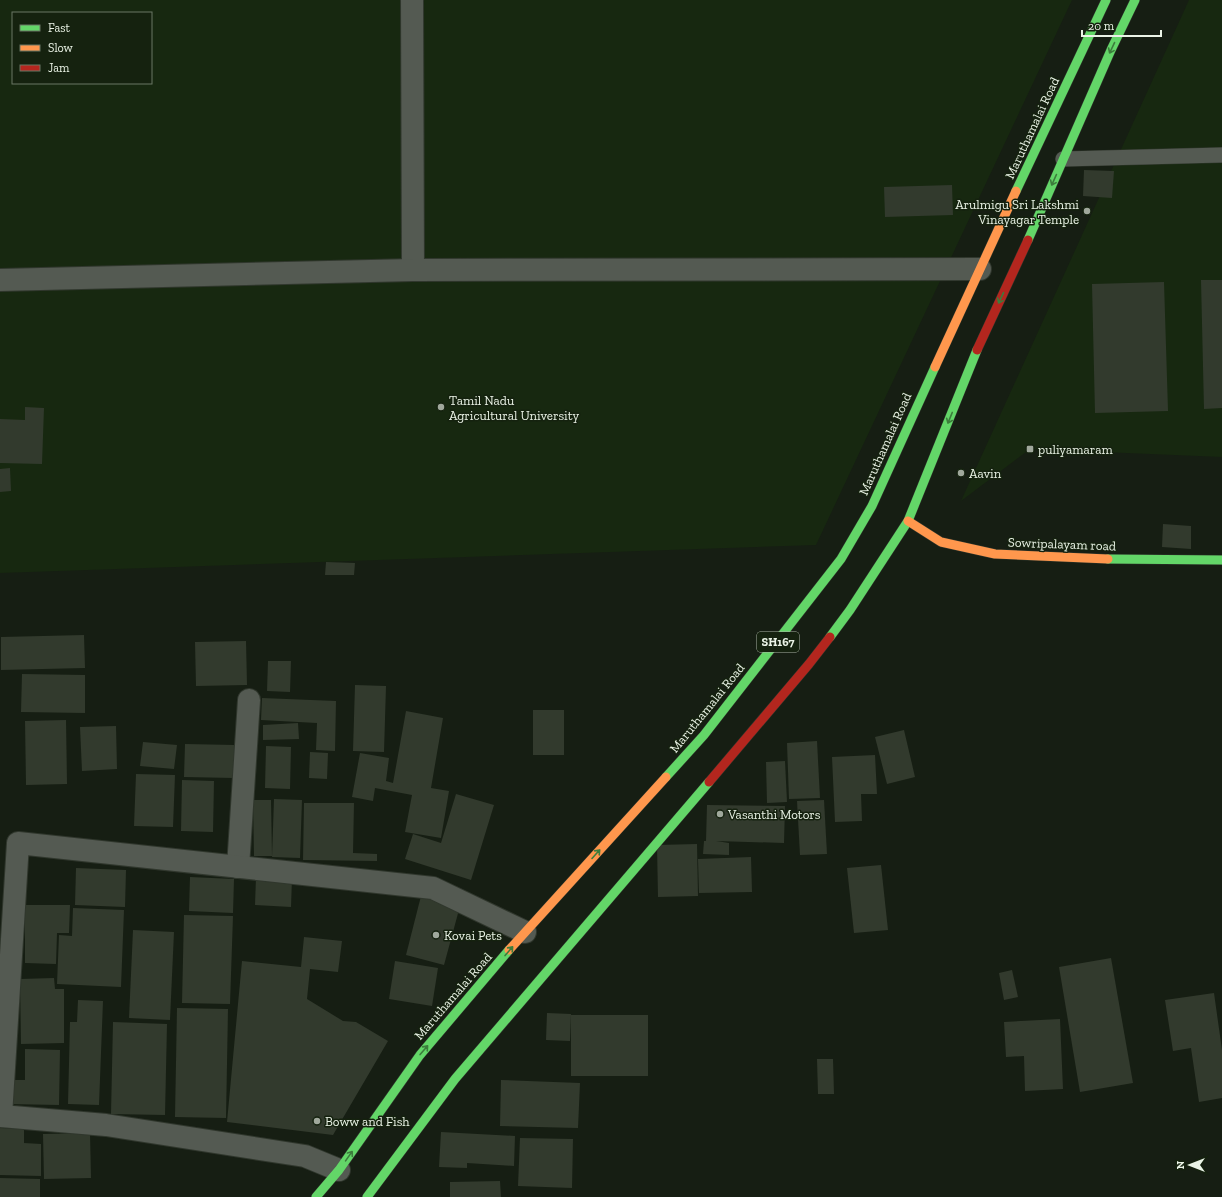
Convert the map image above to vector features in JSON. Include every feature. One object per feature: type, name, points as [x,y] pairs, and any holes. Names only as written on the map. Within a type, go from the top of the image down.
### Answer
[{"type":"main road","name":"Maruthamalai Road","points":[[316,1197],[339,1170],[420,1055],[525,932],[704,735],[840,559],[872,506],[898,445],[1106,0]]},
{"type":"main road","name":"SH167","points":[[367,1197],[455,1079],[809,664],[850,610],[908,521],[983,336],[1064,159],[1111,50],[1135,0]]},
{"type":"main road","name":"Sowripalayam road","points":[[908,521],[941,542],[995,554],[1143,560],[1222,560]]},
{"type":"street","points":[[412,0],[413,270]]},
{"type":"street","points":[[0,280],[413,270],[980,269]]},
{"type":"street","points":[[238,867],[249,700]]},
{"type":"street","points":[[339,1170],[305,1156],[106,1125],[2,1116],[18,843],[433,888],[525,932]]},
{"type":"lane","points":[[1064,159],[1222,155]]},
{"type":"shaded area","name":"Tamil Nadu Agricultural University","points":[[0,0],[1072,0],[816,545],[0,573]]},
{"type":"shaded area","points":[[1189,0],[1222,0],[1222,457],[1030,449],[961,501]]},
{"type":"building","points":[[1084,170],[1114,171],[1112,198],[1083,196]]},
{"type":"building","points":[[952,185],[953,215],[885,217],[884,187]]},
{"type":"building","points":[[1201,280],[1222,280],[1222,408],[1204,409]]},
{"type":"building","points":[[1164,282],[1168,411],[1095,413],[1092,284]]},
{"type":"building","points":[[25,407],[44,408],[42,464],[0,463],[0,419],[25,420]]},
{"type":"building","points":[[10,468],[11,491],[0,492],[0,469]]},
{"type":"building","points":[[1163,524],[1191,526],[1191,549],[1162,547]]},
{"type":"building","points":[[326,562],[355,563],[354,575],[325,575]]},
{"type":"building","points":[[84,635],[85,668],[1,670],[1,637]]},
{"type":"building","points":[[246,641],[247,685],[196,686],[195,642]]},
{"type":"building","points":[[268,661],[291,661],[290,692],[267,691]]},
{"type":"building","points":[[22,674],[85,675],[85,713],[21,712]]},
{"type":"building","points":[[355,685],[386,686],[384,752],[353,751]]},
{"type":"building","points":[[262,698],[336,701],[335,751],[316,750],[317,723],[261,720]]},
{"type":"building","points":[[533,710],[564,710],[564,755],[533,755]]},
{"type":"building","points":[[406,711],[443,718],[431,788],[449,791],[441,838],[405,832],[412,795],[375,788],[373,801],[352,797],[360,753],[389,758],[386,781],[393,783]]},
{"type":"building","points":[[66,720],[67,784],[26,785],[25,721]]},
{"type":"building","points":[[298,723],[299,739],[263,740],[263,725]]},
{"type":"building","points":[[116,726],[117,769],[82,771],[80,727]]},
{"type":"building","points":[[904,730],[915,777],[887,784],[875,737]]},
{"type":"building","points":[[817,741],[820,798],[789,799],[787,743]]},
{"type":"building","points":[[143,742],[177,745],[174,769],[140,766]]},
{"type":"building","points":[[185,744],[235,745],[234,778],[184,777]]},
{"type":"building","points":[[266,746],[291,747],[290,789],[265,788]]},
{"type":"building","points":[[310,752],[328,753],[327,779],[309,778]]},
{"type":"building","points":[[875,755],[877,794],[861,794],[862,821],[835,822],[832,757]]},
{"type":"building","points":[[785,761],[787,802],[767,803],[766,762]]},
{"type":"building","points":[[136,774],[175,775],[173,827],[134,826]]},
{"type":"building","points":[[182,780],[214,781],[213,832],[181,831]]},
{"type":"building","points":[[456,794],[494,805],[471,880],[405,859],[413,834],[441,843]]},
{"type":"building","points":[[274,799],[302,800],[300,858],[272,857]]},
{"type":"building","points":[[253,800],[271,800],[272,856],[254,856]]},
{"type":"building","points":[[824,800],[827,854],[800,855],[797,801]]},
{"type":"building","points":[[304,803],[354,803],[353,853],[377,854],[377,861],[303,860]]},
{"type":"building","points":[[707,805],[785,806],[784,843],[716,841],[729,843],[729,855],[703,854],[704,841],[706,841]]},
{"type":"building","points":[[697,844],[698,896],[658,897],[657,845]]},
{"type":"building","points":[[751,857],[752,892],[699,893],[698,859]]},
{"type":"building","points":[[881,865],[888,930],[854,933],[847,868]]},
{"type":"building","points":[[76,868],[126,870],[125,907],[75,905]]},
{"type":"building","points":[[190,877],[234,879],[233,913],[189,911]]},
{"type":"building","points":[[256,877],[292,878],[291,907],[255,905]]},
{"type":"building","points":[[421,896],[460,906],[444,965],[406,955]]},
{"type":"building","points":[[25,905],[70,905],[69,933],[57,933],[56,964],[25,963]]},
{"type":"building","points":[[73,908],[124,910],[121,987],[57,984],[59,935],[72,936]]},
{"type":"building","points":[[184,915],[233,916],[230,1004],[182,1003]]},
{"type":"building","points":[[133,930],[174,932],[170,1020],[129,1018]]},
{"type":"building","points":[[304,937],[342,941],[338,972],[310,969],[307,999],[343,1021],[356,1022],[388,1041],[333,1135],[227,1122],[242,961],[301,967]]},
{"type":"building","points":[[1111,958],[1133,1083],[1080,1092],[1059,967]]},
{"type":"building","points":[[395,961],[438,968],[432,1006],[389,999]]},
{"type":"building","points":[[1012,970],[1018,997],[1004,1000],[999,973]]},
{"type":"building","points":[[54,978],[55,989],[64,989],[64,1043],[21,1044],[20,979]]},
{"type":"building","points":[[1214,993],[1222,1050],[1222,1098],[1199,1102],[1191,1048],[1173,1051],[1165,1000]]},
{"type":"building","points":[[78,1000],[103,1001],[99,1105],[68,1104],[70,1022],[77,1022]]},
{"type":"building","points":[[177,1008],[228,1009],[226,1118],[175,1117]]},
{"type":"building","points":[[547,1013],[571,1014],[570,1041],[546,1040]]},
{"type":"building","points":[[571,1015],[648,1015],[648,1076],[571,1076]]},
{"type":"building","points":[[1060,1019],[1063,1089],[1025,1091],[1024,1056],[1006,1057],[1004,1022]]},
{"type":"building","points":[[113,1022],[167,1024],[165,1115],[111,1114]]},
{"type":"building","points":[[25,1049],[60,1050],[59,1105],[8,1104],[9,1080],[25,1080]]},
{"type":"building","points":[[817,1059],[833,1059],[834,1094],[818,1094]]},
{"type":"building","points":[[501,1080],[580,1083],[578,1128],[500,1126]]},
{"type":"building","points":[[0,1128],[24,1129],[24,1143],[41,1144],[41,1176],[0,1175]]},
{"type":"building","points":[[441,1132],[515,1136],[514,1166],[467,1163],[467,1168],[439,1167]]},
{"type":"building","points":[[90,1133],[91,1178],[44,1179],[43,1134]]},
{"type":"building","points":[[520,1138],[573,1139],[572,1188],[518,1186]]},
{"type":"building","points":[[0,1178],[40,1179],[40,1197],[0,1197]]},
{"type":"building","points":[[500,1181],[501,1197],[450,1197],[450,1182]]},
{"type":"traffic: fast","points":[[1016,191],[1106,0]]},
{"type":"traffic: fast","points":[[1028,240],[1111,50],[1135,0]]},
{"type":"traffic: fast","points":[[830,637],[850,610],[908,521],[977,350]]},
{"type":"traffic: fast","points":[[666,777],[704,735],[841,559],[872,506],[935,367]]},
{"type":"traffic: fast","points":[[1108,559],[1222,560]]},
{"type":"traffic: fast","points":[[367,1197],[455,1079],[709,782]]},
{"type":"traffic: fast","points":[[316,1197],[339,1170],[420,1055],[509,950]]},
{"type":"traffic: slow","points":[[935,367],[1016,191]]},
{"type":"traffic: slow","points":[[908,521],[941,542],[995,554],[1108,559]]},
{"type":"traffic: slow","points":[[509,950],[666,777]]},
{"type":"traffic: jam","points":[[977,350],[1028,240]]},
{"type":"traffic: jam","points":[[709,782],[830,637]]},
{"type":"place","name":"Arulmigu Sri Lakshmi Vinayagar Temple","points":[[1087,211]]},
{"type":"place","name":"Tamil Nadu Agricultural University","points":[[441,407]]},
{"type":"place","name":"puliyamaram","points":[[1030,449]]},
{"type":"place","name":"Aavin","points":[[961,473]]},
{"type":"place","name":"Vasanthi Motors","points":[[720,814]]},
{"type":"place","name":"Kovai Pets","points":[[436,935]]},
{"type":"place","name":"Boww and Fish","points":[[317,1121]]}]
